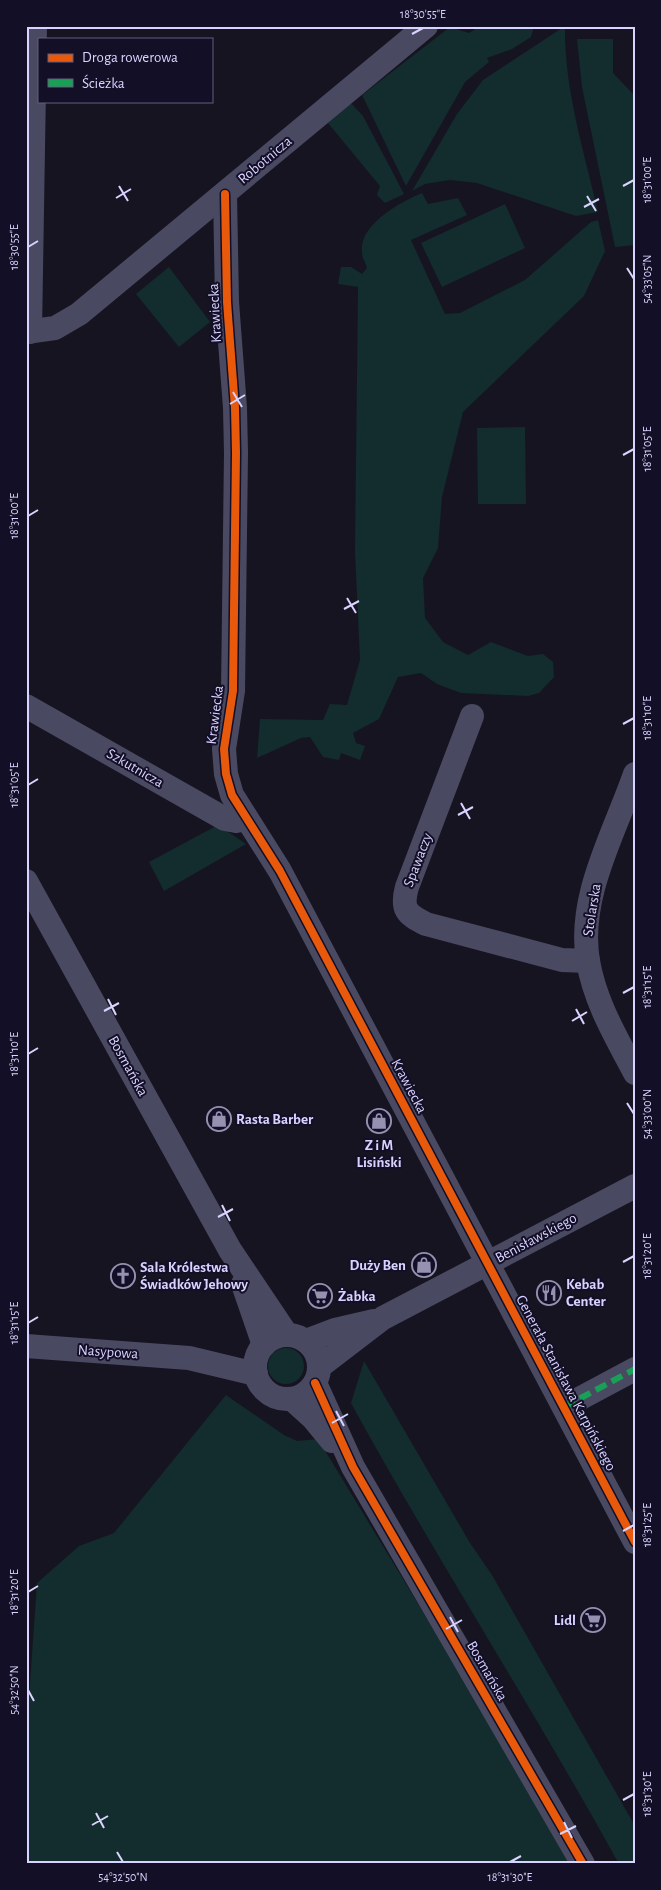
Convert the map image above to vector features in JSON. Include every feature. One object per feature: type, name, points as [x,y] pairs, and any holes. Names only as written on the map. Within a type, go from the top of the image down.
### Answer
[{"type":"street","points":[[28,332],[35,26]]},
{"type":"street","name":"Robotnicza","points":[[28,332],[55,328],[79,314],[426,26]]},
{"type":"street","name":"Krawiecka","points":[[225,194],[227,302],[235,408],[236,454],[233,691],[224,749],[226,774],[232,795],[280,871],[487,1264]]},
{"type":"street","name":"Szkutnicza","points":[[26,706],[225,819],[236,821],[246,819]]},
{"type":"street","name":"Spawaczy","points":[[472,716],[407,886],[403,900],[406,908],[411,916],[426,924],[562,960],[588,961]]},
{"type":"street","name":"Stolarska","points":[[635,774],[596,881],[586,937],[588,961],[605,1018],[635,1073]]},
{"type":"street","name":"Bosmańska","points":[[26,881],[230,1250],[297,1338]]},
{"type":"street","name":"Benisławskiego","points":[[317,1375],[383,1318],[635,1186]]},
{"type":"street","name":"Bosmańska","points":[[230,1250],[260,1357]]},
{"type":"street","name":"Generała Stanisława Karpińskiego","points":[[487,1264],[635,1542]]},
{"type":"street","name":"Benisławskiego","points":[[297,1338],[383,1318]]},
{"type":"street","points":[[279,1336],[297,1338],[316,1352],[317,1375],[301,1396],[292,1399],[280,1398],[269,1394],[261,1385],[260,1357],[279,1336]]},
{"type":"street","name":"Nasypowa","points":[[26,1346],[189,1358],[260,1357]]},
{"type":"street","points":[[564,1407],[635,1369]]},
{"type":"street","name":"Bosmańska","points":[[317,1375],[353,1467]]},
{"type":"street","name":"Bosmańska","points":[[292,1399],[314,1418],[353,1467],[583,1864]]},
{"type":"green space","points":[[480,26],[534,26],[531,37],[512,49],[487,58],[489,62],[465,82],[406,186],[362,95],[450,27],[469,33]]},
{"type":"green space","points":[[565,26],[571,96],[598,212],[576,216],[477,183],[450,180],[425,184],[412,191],[457,114],[483,80]]},
{"type":"green space","points":[[577,39],[613,39],[613,73],[635,96],[635,245],[615,247],[582,87]]},
{"type":"green space","points":[[350,102],[363,116],[404,194],[385,203],[377,195],[380,186],[328,123]]},
{"type":"green space","points":[[422,193],[428,204],[458,198],[467,215],[411,240],[445,314],[460,313],[525,280],[591,222],[598,220],[605,251],[584,296],[463,412],[442,497],[438,548],[423,578],[425,618],[443,642],[468,655],[491,642],[528,656],[543,654],[553,662],[554,677],[539,693],[528,696],[461,693],[437,684],[421,673],[398,677],[379,719],[353,733],[356,743],[365,746],[360,760],[341,753],[339,760],[323,757],[310,737],[301,738],[257,758],[260,719],[323,720],[330,704],[347,705],[360,660],[355,552],[358,287],[338,284],[341,267],[351,267],[362,274],[367,268],[362,255],[363,243],[373,224],[403,202]]},
{"type":"green space","points":[[505,204],[525,248],[442,287],[421,243]]},
{"type":"green space","points":[[169,267],[210,322],[179,347],[136,294]]},
{"type":"green space","points":[[525,427],[526,504],[478,504],[477,428]]},
{"type":"green space","points":[[218,825],[246,844],[164,891],[149,862]]},
{"type":"green space","points":[[286,1348],[293,1349],[299,1353],[303,1359],[303,1373],[299,1379],[293,1383],[286,1384],[279,1383],[273,1379],[269,1373],[268,1366],[269,1359],[273,1353],[279,1349]]},
{"type":"green space","points":[[364,1361],[470,1543],[492,1575],[635,1826],[635,1864],[619,1864],[351,1403]]},
{"type":"green space","points":[[226,1395],[284,1435],[297,1441],[318,1439],[576,1864],[26,1864],[26,1740],[37,1583],[79,1546],[114,1533]]},
{"type":"marked path","points":[[564,1407],[635,1369]]},
{"type":"cycle path","points":[[225,194],[227,302],[235,408],[236,453],[233,691],[224,749],[226,774],[232,795],[280,871],[635,1542]]},
{"type":"cycle path","points":[[315,1383],[353,1467],[583,1864]]},
{"type":"place","name":"Rasta Barber","points":[[219,1119]]},
{"type":"place","name":"Z i M Lisiński","points":[[379,1121]]},
{"type":"place","name":"Duży Ben","points":[[424,1265]]},
{"type":"place","name":"Sala Królestwa Świadków Jehowy","points":[[123,1276]]},
{"type":"place","name":"Kebab Center","points":[[549,1293]]},
{"type":"place","name":"Żabka","points":[[320,1296]]},
{"type":"place","name":"Lidl","points":[[593,1620]]}]
